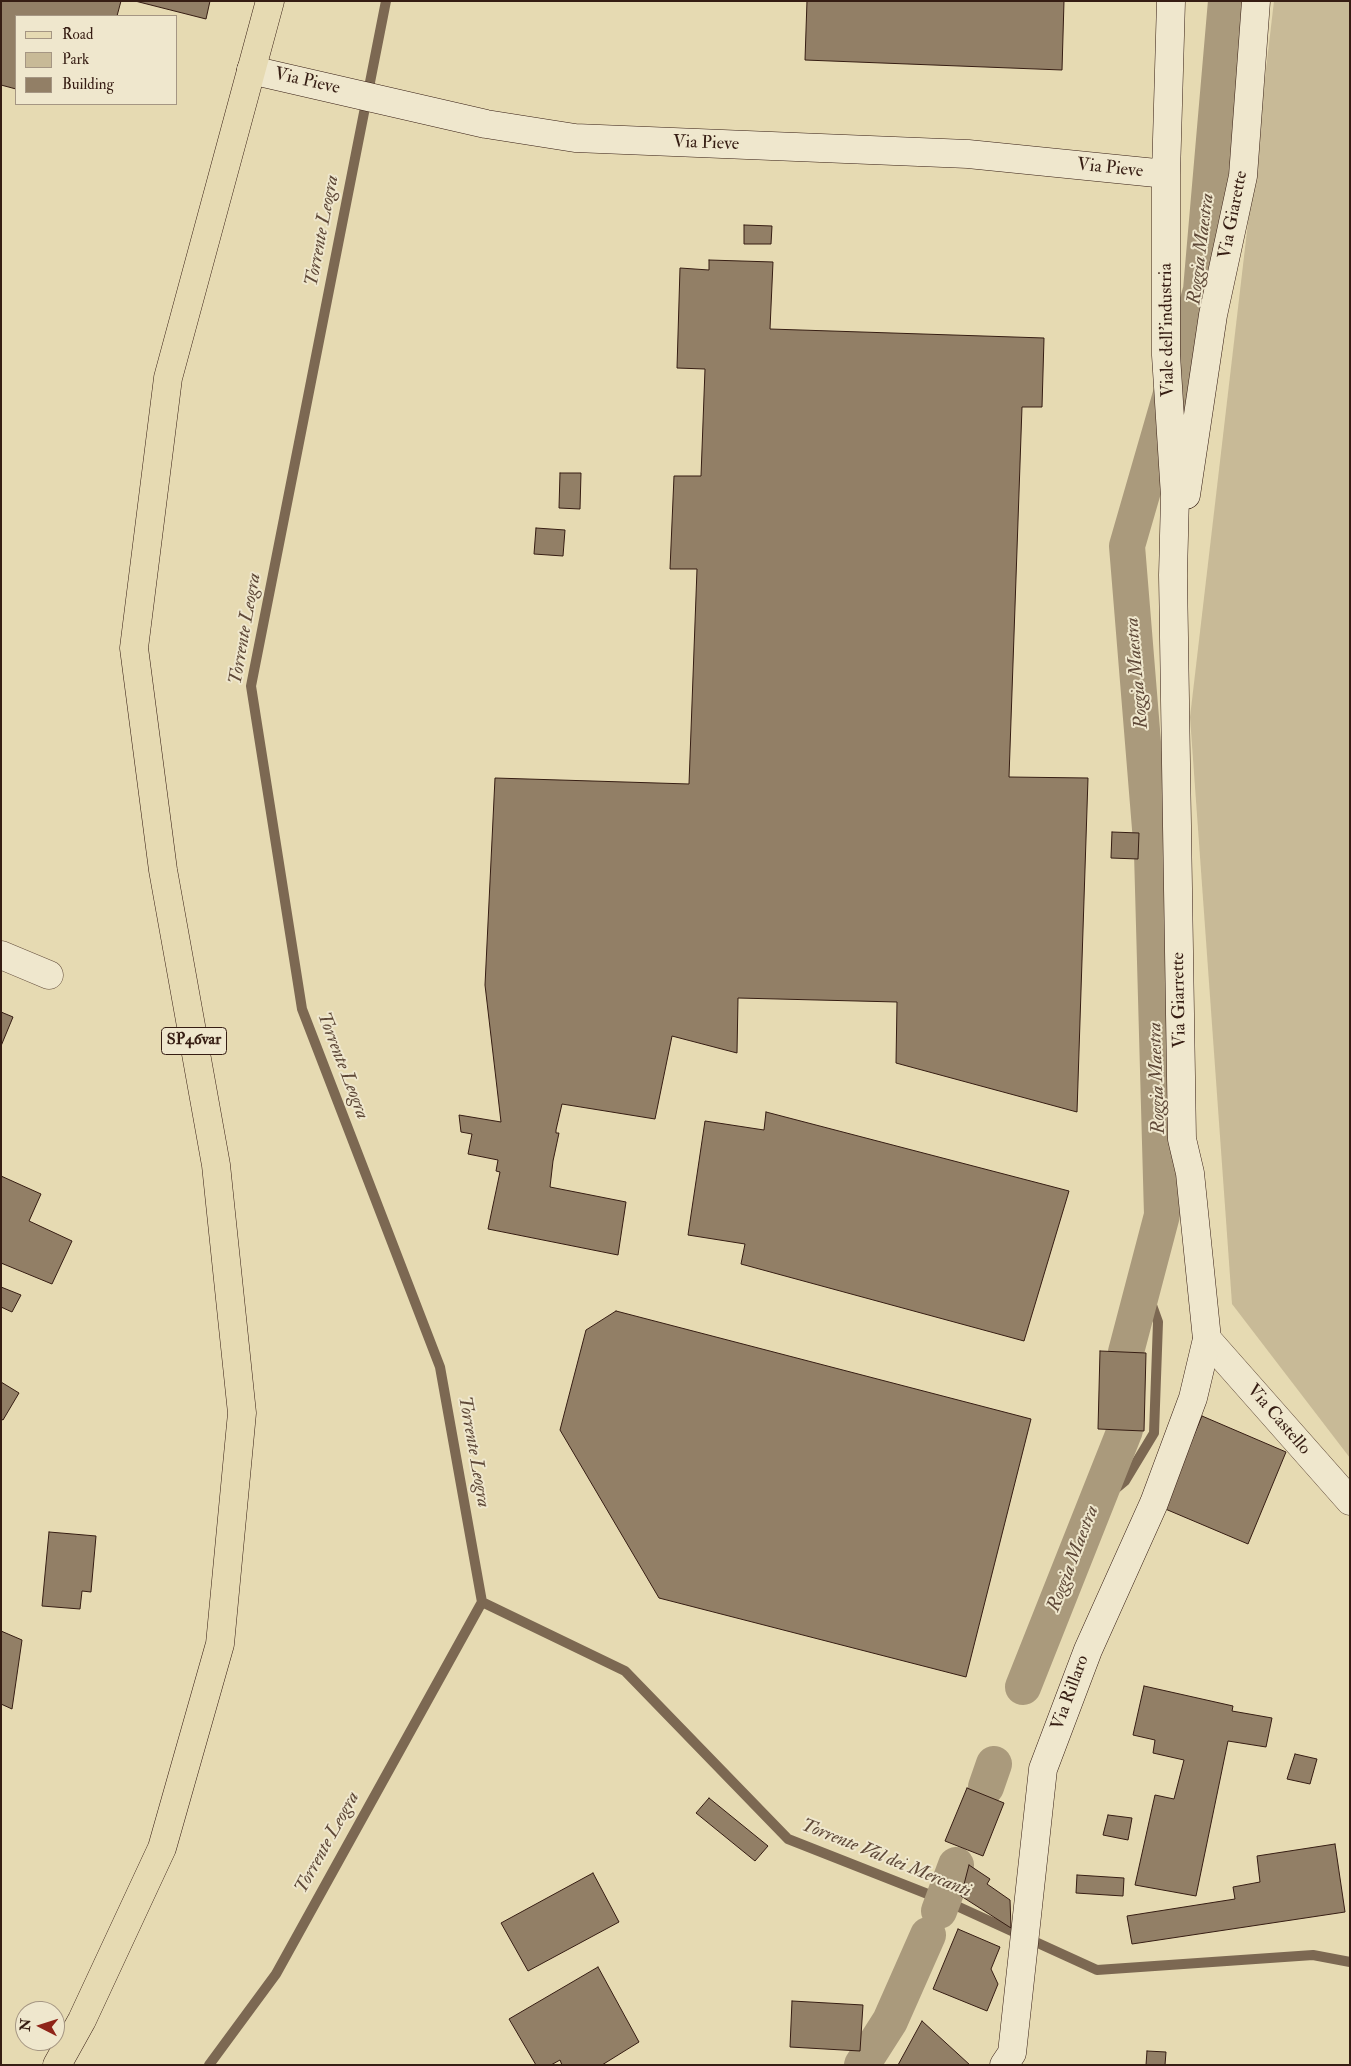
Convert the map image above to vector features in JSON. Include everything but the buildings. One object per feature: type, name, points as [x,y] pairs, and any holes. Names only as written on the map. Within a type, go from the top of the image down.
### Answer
[{"type":"main road","name":"SP46var","points":[[57,2065],[82,2020],[162,1848],[220,1644],[242,1413],[216,1164],[163,870],[134,648],[168,378],[270,1]]},
{"type":"street","name":"Viale dell'industria","points":[[1171,1],[1166,174],[1166,355],[1174,496],[1175,659]]},
{"type":"street","name":"Via Giarette","points":[[1174,575],[1213,315],[1243,176],[1256,1]]},
{"type":"street","name":"Via Pieve","points":[[251,70],[486,124],[575,138],[968,154],[1166,174]]},
{"type":"street","name":"Via Giarrette","points":[[1175,659],[1182,1139],[1190,1173],[1207,1339]]},
{"type":"street","points":[[1,954],[49,975]]},
{"type":"street","name":"Via Castello","points":[[1207,1339],[1350,1501]]},
{"type":"street","name":"Via Rillaro","points":[[1004,2065],[1012,2052],[1043,1769],[1088,1650],[1154,1503],[1193,1398],[1207,1339]]},
{"type":"green space","points":[[1274,1],[1350,1],[1350,1458],[1232,1304],[1190,717]]},
{"type":"waterway","name":"Torrente Leogra","points":[[209,2065],[276,1974],[482,1602],[440,1367],[302,1009],[251,686],[386,1]]},
{"type":"waterway","name":"Roggia Maestra","points":[[1126,1352],[1162,1215],[1152,853],[1127,546],[1201,290],[1226,1]]},
{"type":"waterway","points":[[1094,1507],[1125,1481],[1154,1433],[1158,1322],[1144,1283]]},
{"type":"waterway","name":"Roggia Maestra","points":[[1023,1687],[1125,1430]]},
{"type":"waterway","name":"Torrente Val dei Mercanti","points":[[482,1602],[625,1671],[788,1839],[948,1902],[1097,1970],[1313,1955],[1350,1962]]},
{"type":"waterway","name":"Roggia Maestra","points":[[986,1787],[994,1764]]},
{"type":"waterway","name":"Roggia Maestra","points":[[939,1911],[956,1865]]},
{"type":"waterway","name":"Roggia Maestra","points":[[862,2065],[890,2021],[928,1935]]}]
